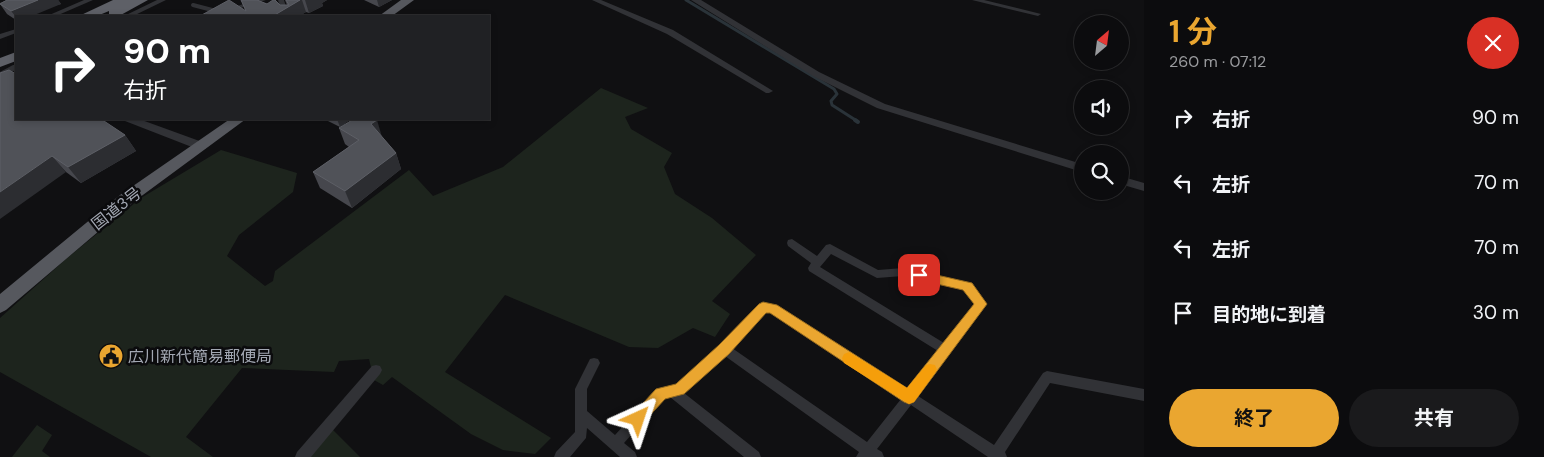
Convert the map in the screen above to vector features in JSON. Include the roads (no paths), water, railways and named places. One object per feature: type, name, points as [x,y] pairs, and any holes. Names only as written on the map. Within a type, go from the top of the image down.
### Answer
[{"type":"highway","points":[[88,15],[124,0]]},
{"type":"highway","points":[[107,15],[142,0]]},
{"type":"highway","points":[[386,15],[408,0]]},
{"type":"highway","points":[[0,51],[15,44]]},
{"type":"highway","points":[[0,62],[15,55]]},
{"type":"highway","name":"国道3号","points":[[0,304],[126,199],[238,120]]},
{"type":"street","points":[[53,15],[90,0]]},
{"type":"street","points":[[130,15],[163,0]]},
{"type":"street","points":[[225,11],[263,0]]},
{"type":"street","points":[[281,0],[284,11],[288,15]]},
{"type":"street","points":[[595,0],[670,32],[769,91]]},
{"type":"street","points":[[695,0],[816,74],[873,102],[922,120],[1074,166]]},
{"type":"street","points":[[975,0],[1038,14]]},
{"type":"street","points":[[0,37],[15,30]]},
{"type":"street","points":[[0,76],[15,68]]},
{"type":"street","points":[[0,76],[15,81]]},
{"type":"street","points":[[132,120],[201,146]]},
{"type":"street","points":[[1129,183],[1144,187]]},
{"type":"street","points":[[792,243],[818,262]]},
{"type":"street","points":[[724,350],[869,455],[909,397],[946,350],[981,304],[967,286],[903,272],[877,274],[830,248],[813,268],[946,350]]},
{"type":"street","points":[[615,444],[661,393],[679,390],[724,350],[763,307],[773,308],[998,456],[1047,377],[1144,395]]},
{"type":"street","points":[[561,457],[581,434],[581,389],[594,363]]},
{"type":"street","points":[[302,457],[376,370]]},
{"type":"street","points":[[672,391],[754,457]]},
{"type":"street","points":[[582,415],[630,457]]},
{"type":"lane","points":[[193,5],[210,10],[225,11]]},
{"type":"lane","points":[[214,15],[225,11]]},
{"type":"waterway","points":[[686,0],[834,89],[837,94],[831,101],[832,105],[857,121]]},
{"type":"place","name":"広川新代簡易郵便局","points":[[111,356]]}]
